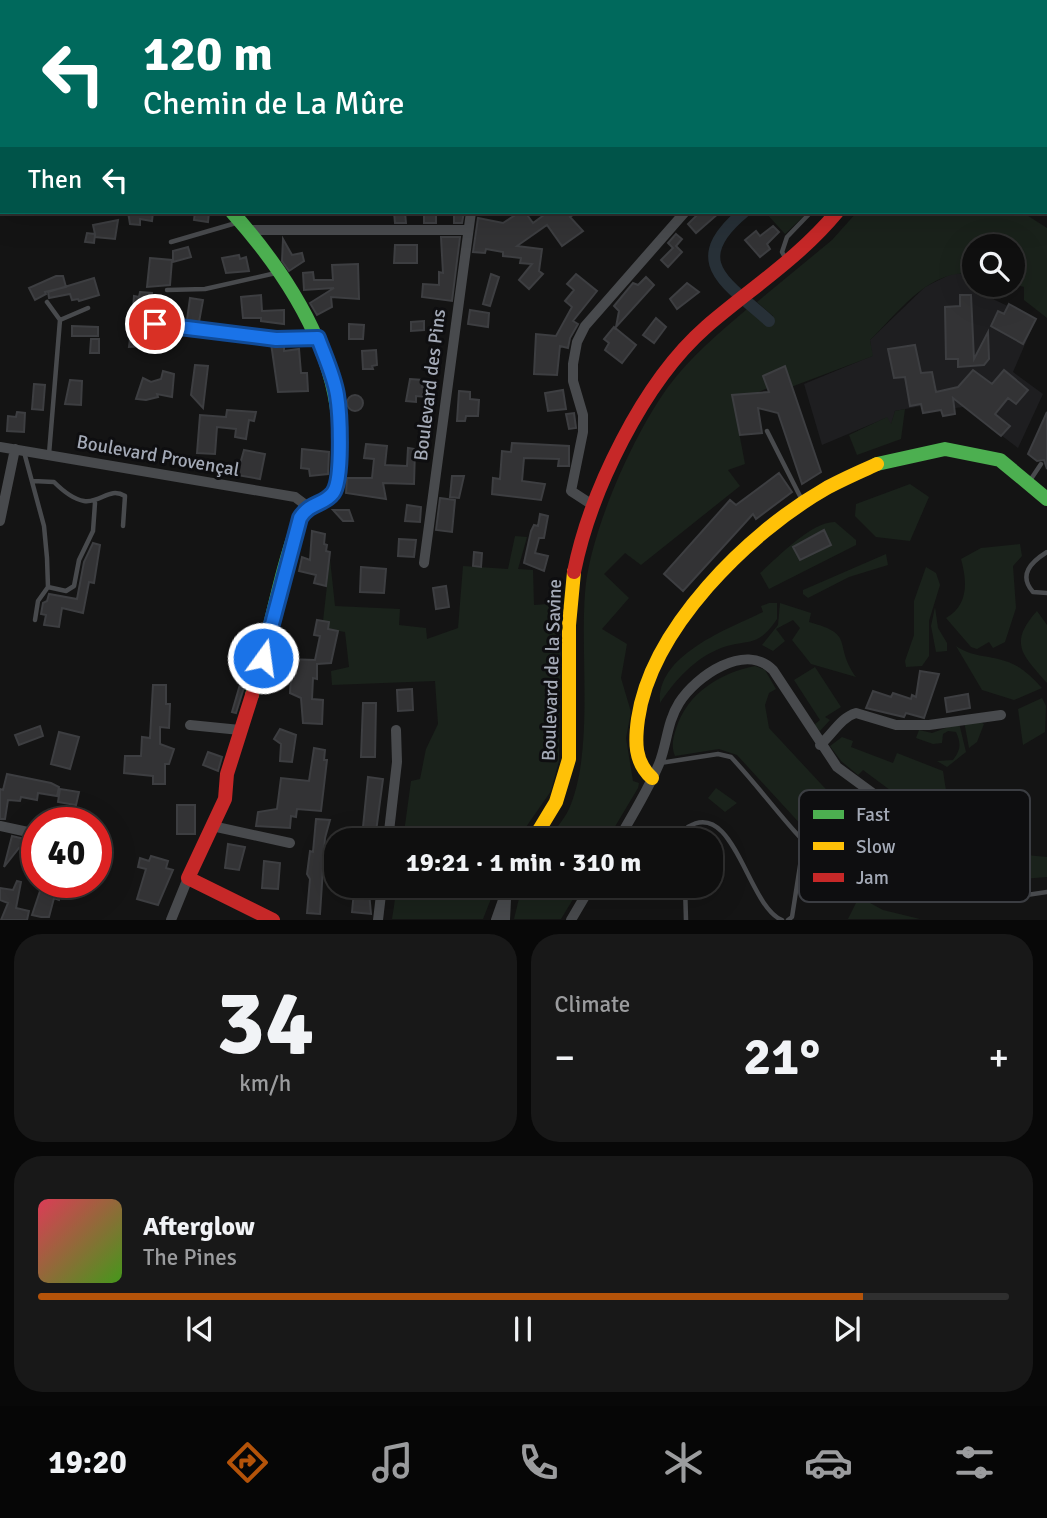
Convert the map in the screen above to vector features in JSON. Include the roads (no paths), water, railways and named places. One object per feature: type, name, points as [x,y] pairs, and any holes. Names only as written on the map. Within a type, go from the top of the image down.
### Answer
[{"type":"street","name":"Boulevard des Pins","points":[[424,563],[471,214]]},
{"type":"street","points":[[594,506],[571,491],[583,432],[583,415],[573,381],[577,342],[585,326],[683,214]]},
{"type":"street","name":"Boulevard de la Savine","points":[[541,828],[558,801],[566,779],[573,580],[579,549],[594,506],[632,422],[666,369],[717,317],[813,240],[835,214]]},
{"type":"street","points":[[240,221],[468,230]]},
{"type":"street","points":[[171,919],[225,799],[227,774],[263,658],[300,518],[307,506],[332,494],[337,484],[337,397],[318,338],[240,221]]},
{"type":"street","name":"Boulevard Provençal","points":[[0,447],[295,497],[307,506]]},
{"type":"street","points":[[652,778],[642,768],[636,733],[648,677],[664,647],[691,607],[729,564],[764,531],[803,503],[856,473],[894,458],[944,448],[987,454],[1013,466],[1031,479],[1047,499]]},
{"type":"street","points":[[0,521],[19,450]]},
{"type":"street","points":[[625,828],[659,763],[671,720],[689,689],[715,669],[745,660],[765,662],[773,670],[836,767],[868,790]]},
{"type":"street","points":[[820,745],[837,730],[842,721],[856,713],[903,725],[929,725],[1001,715]]},
{"type":"street","points":[[190,725],[240,730]]},
{"type":"street","points":[[389,828],[397,762],[396,730]]},
{"type":"street","points":[[0,825],[21,830]]},
{"type":"street","points":[[212,826],[290,844]]},
{"type":"street","points":[[188,878],[273,919]]},
{"type":"street","points":[[378,919],[381,898]]},
{"type":"street","points":[[496,919],[504,898]]},
{"type":"street","points":[[505,919],[507,898]]},
{"type":"street","points":[[571,919],[584,898]]},
{"type":"lane","points":[[787,261],[782,252],[787,237],[809,214]]},
{"type":"lane","points":[[171,243],[240,221]]},
{"type":"lane","points":[[167,290],[205,289],[277,273]]},
{"type":"lane","points":[[47,302],[60,320],[49,455]]},
{"type":"lane","points":[[60,320],[88,308]]},
{"type":"lane","points":[[155,324],[276,339],[318,338]]},
{"type":"lane","points":[[767,431],[803,503]]},
{"type":"lane","points":[[19,450],[33,481],[44,526],[48,587],[37,601],[35,620]]},
{"type":"lane","points":[[1031,479],[1041,464]]},
{"type":"lane","points":[[33,481],[54,482],[67,495],[95,503]]},
{"type":"lane","points":[[95,503],[111,492],[125,496],[123,526]]},
{"type":"lane","points":[[48,587],[66,591],[74,586],[79,560],[93,531],[95,503]]},
{"type":"lane","points":[[1047,552],[1030,564],[1026,573],[1026,583],[1033,592],[1047,593]]},
{"type":"lane","points":[[659,763],[718,754],[731,757],[799,832]]},
{"type":"lane","points":[[688,828],[699,822],[712,824],[717,828]]},
{"type":"lane","points":[[723,834],[748,869],[759,899],[782,919]]},
{"type":"lane","points":[[788,919],[792,917],[799,885]]},
{"type":"lane","points":[[685,898],[686,919]]},
{"type":"waterway","points":[[742,214],[726,229],[717,245],[714,258],[726,283],[769,321]]}]
